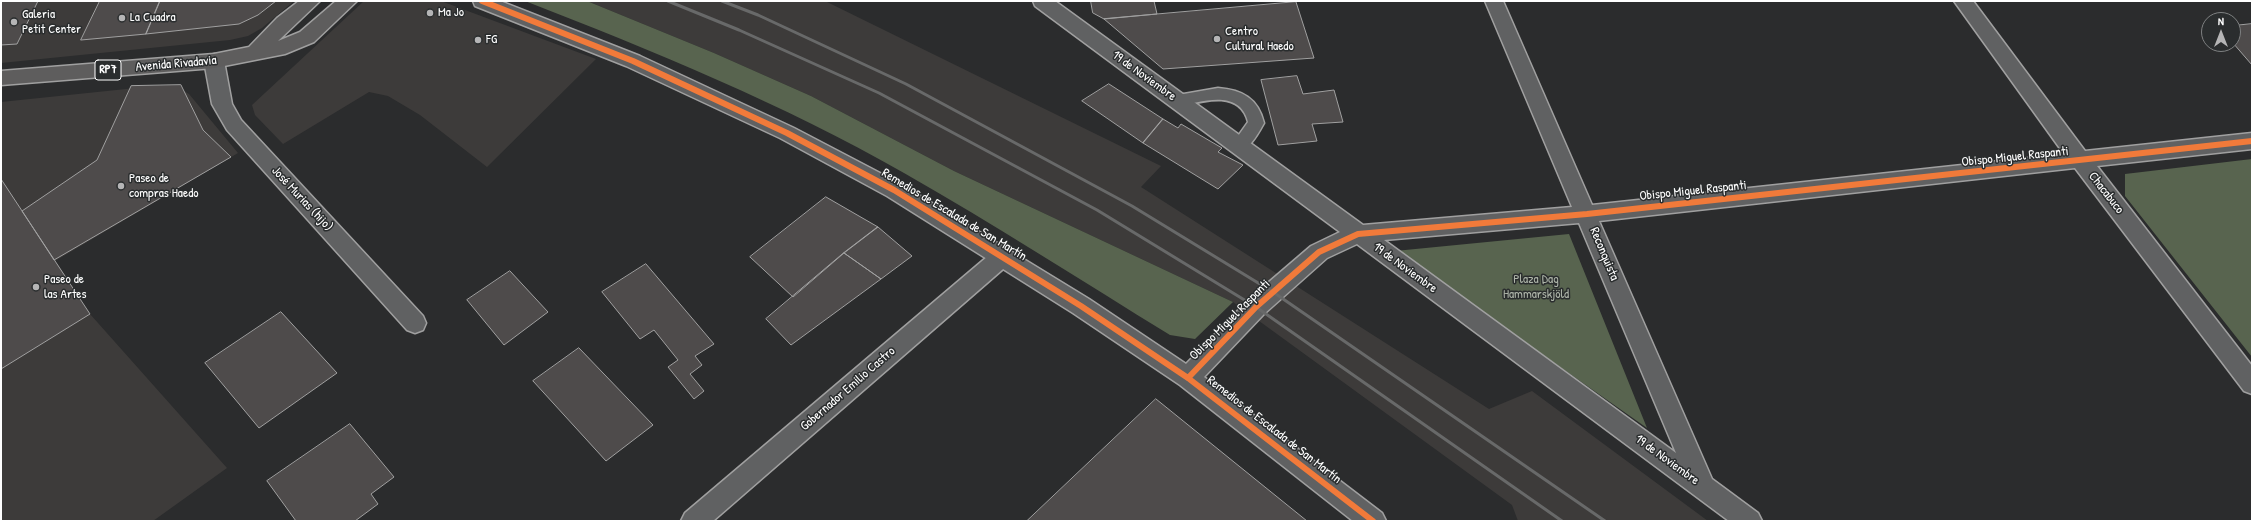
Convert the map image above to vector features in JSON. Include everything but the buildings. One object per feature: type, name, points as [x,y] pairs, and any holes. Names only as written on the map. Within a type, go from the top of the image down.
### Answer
[{"type":"main road","points":[[255,53],[284,22],[311,1]]},
{"type":"main road","name":"Avenida Rivadavia","points":[[1,78],[214,61],[289,46],[302,40],[348,1]]},
{"type":"street","name":"Remedios de Escalada de San Martín","points":[[482,1],[632,61],[788,133],[894,190],[1081,306],[1188,378],[1373,521]]},
{"type":"street","name":"19 de Noviembre","points":[[1042,1],[1749,521]]},
{"type":"street","name":"Reconquista","points":[[1494,1],[1587,214],[1702,486]]},
{"type":"street","name":"Chacabuco","points":[[1963,1],[2081,161],[2252,384]]},
{"type":"street","name":"José Murias (hijo)","points":[[214,61],[222,104],[234,125],[415,323]]},
{"type":"street","name":"Obispo Miguel Raspanti","points":[[1188,378],[1256,307],[1319,252],[1358,234],[1587,214],[2081,161],[2252,141]]},
{"type":"street","name":"Gobernador Emilio Castro","points":[[694,521],[1002,257]]},
{"type":"lane","points":[[1178,101],[1198,96],[1222,93],[1237,97],[1251,107],[1256,123],[1239,146]]},
{"type":"shaded area","points":[[1,1],[294,1],[262,28],[248,36],[230,40],[1,63]]},
{"type":"shaded area","points":[[364,1],[441,1],[596,59],[487,167],[420,115],[388,96],[369,92],[283,144],[255,115],[252,105]]},
{"type":"shaded area","points":[[587,1],[825,1],[1161,166],[1141,187],[1489,409],[1532,391],[1708,521],[1518,521],[1512,505],[1233,302],[954,171],[811,96],[714,53]]},
{"type":"shaded area","points":[[155,86],[179,88],[189,94],[238,153],[55,261],[90,314],[227,468],[153,521],[1,521],[1,102]]},
{"type":"green space","points":[[525,1],[587,1],[714,53],[811,96],[954,171],[1233,302],[1195,339],[1170,335],[971,212],[904,173],[812,124],[765,101],[670,59]]},
{"type":"green space","points":[[2252,159],[2252,357],[2125,196],[2125,174]]},
{"type":"green space","name":"Plaza Dag Hammarskjöld","points":[[1569,234],[1647,428],[1395,251]]},
{"type":"railway","points":[[668,1],[739,30],[879,93],[1097,210],[1256,307],[1562,521]]},
{"type":"railway","points":[[722,1],[758,15],[906,84],[1132,206],[1273,292],[1605,521]]},
{"type":"cycle path","points":[[482,1],[633,61],[787,133],[894,190],[1081,306],[1188,378],[1373,521]]},
{"type":"cycle path","points":[[1188,378],[1256,307],[1319,252],[1358,234],[1587,214],[2252,141]]},
{"type":"place","name":"Ma Jo","points":[[430,13]]},
{"type":"place","name":"La Cuadra","points":[[122,18]]},
{"type":"place","name":"Galeria Petit Center","points":[[14,22]]},
{"type":"place","name":"Centro Cultural Haedo","points":[[1217,39]]},
{"type":"place","name":"FG","points":[[478,40]]},
{"type":"place","name":"Paseo de compras Haedo","points":[[121,186]]},
{"type":"place","name":"Paseo de las Artes","points":[[36,287]]}]
